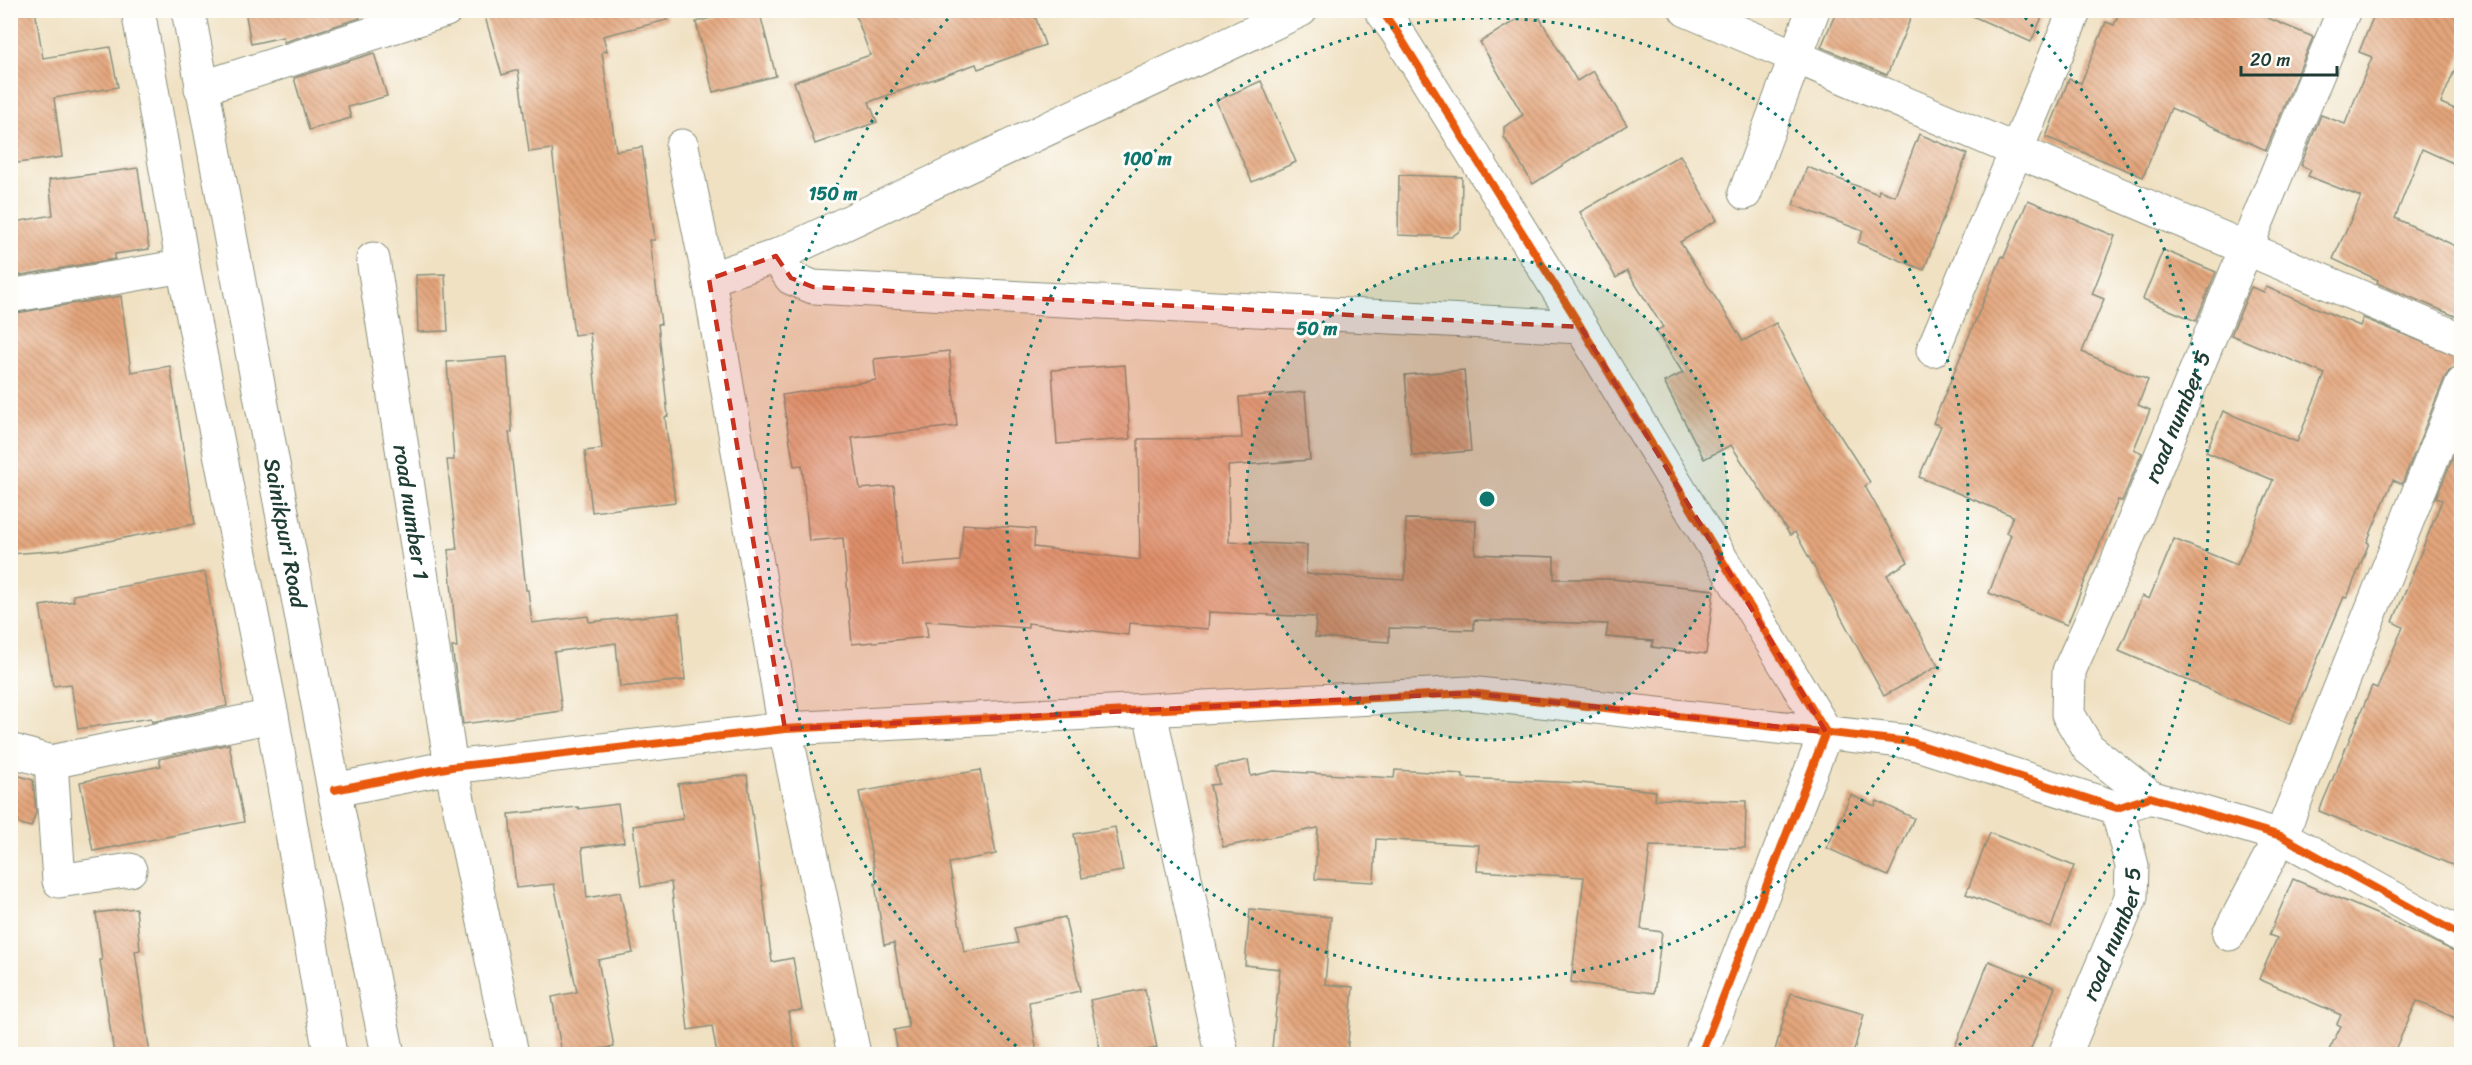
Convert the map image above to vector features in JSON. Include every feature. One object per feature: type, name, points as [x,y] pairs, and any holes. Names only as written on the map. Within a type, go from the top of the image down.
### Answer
[{"type":"street","points":[[138,10],[183,266],[272,716],[330,1054]]},
{"type":"street","name":"Sainikpuri Road","points":[[188,10],[334,790],[388,1054]]},
{"type":"street","points":[[201,88],[377,21],[446,10]]},
{"type":"street","points":[[709,279],[776,256],[1301,10]]},
{"type":"street","points":[[1381,10],[1581,327],[1826,732]]},
{"type":"street","points":[[1686,10],[2462,340]]},
{"type":"street","points":[[1745,193],[1812,10]]},
{"type":"street","points":[[1933,350],[2075,10]]},
{"type":"street","name":"road number 5","points":[[2150,797],[2088,748],[2068,714],[2069,671],[2112,575],[2344,10]]},
{"type":"street","points":[[682,146],[709,279],[785,729],[854,1054]]},
{"type":"street","points":[[776,256],[791,278],[813,287],[1581,327]]},
{"type":"street","name":"road number 1","points":[[373,259],[451,767],[512,1054]]},
{"type":"street","points":[[10,296],[183,266]]},
{"type":"street","points":[[2229,934],[2281,836],[2462,384]]},
{"type":"street","points":[[334,790],[451,767],[785,729],[1150,712],[1468,693],[1911,742],[2117,808],[2150,797],[2281,836],[2462,936]]},
{"type":"street","points":[[1150,712],[1222,1054]]},
{"type":"street","points":[[10,750],[51,762],[272,716]]},
{"type":"street","points":[[1701,1054],[1826,732]]},
{"type":"street","points":[[51,762],[59,881],[130,870]]},
{"type":"street","name":"road number 5","points":[[2065,1054],[2131,897],[2132,866],[2117,808]]},
{"type":"highlighted area","points":[[776,256],[791,278],[813,287],[1581,327],[1826,732],[1469,693],[785,729],[709,279]]},
{"type":"building","points":[[10,10],[35,10],[43,58],[110,47],[118,87],[54,98],[62,157],[10,164]]},
{"type":"building","points":[[245,10],[358,10],[360,18],[284,42],[283,37],[251,44]]},
{"type":"building","points":[[483,10],[666,10],[667,20],[603,36],[607,51],[602,52],[616,151],[642,147],[655,240],[650,240],[661,324],[658,324],[668,416],[665,417],[675,502],[592,512],[585,451],[602,449],[590,333],[574,335],[552,149],[529,152],[518,70],[502,75]]},
{"type":"building","points":[[739,10],[759,10],[776,76],[713,92],[696,22]]},
{"type":"building","points":[[854,10],[1033,10],[1045,45],[978,69],[976,64],[869,102],[877,122],[815,144],[794,82],[870,55]]},
{"type":"building","points":[[1535,10],[1577,81],[1593,71],[1627,125],[1533,184],[1504,137],[1504,127],[1523,115],[1480,42]]},
{"type":"building","points":[[1837,10],[1914,10],[1887,75],[1821,47]]},
{"type":"building","points":[[1959,10],[2045,10],[2031,42]]},
{"type":"building","points":[[2120,10],[2249,10],[2313,37],[2266,150],[2171,108],[2143,177],[2046,137],[2069,79],[2081,83],[2106,22],[2114,25]]},
{"type":"building","points":[[2376,10],[2462,10],[2462,52],[2441,103],[2462,112],[2462,167],[2422,149],[2395,218],[2462,249],[2462,319],[2377,283],[2378,280],[2333,259],[2361,197],[2308,176],[2311,170],[2301,165],[2321,115],[2345,124],[2372,57],[2359,52]]},
{"type":"building","points":[[374,53],[387,96],[348,107],[351,118],[309,130],[294,78]]},
{"type":"building","points":[[1261,81],[1296,162],[1252,182],[1216,101]]},
{"type":"building","points":[[1919,134],[1967,154],[1924,270],[1858,243],[1863,231],[1793,205],[1807,167],[1878,194],[1879,190],[1895,196]]},
{"type":"building","points":[[1680,155],[1717,220],[1680,242],[1743,341],[1776,323],[1815,397],[1870,482],[1865,486],[1908,562],[1887,575],[1938,666],[1884,696],[1795,532],[1790,535],[1731,445],[1704,459],[1664,382],[1683,373],[1656,331],[1663,327],[1627,271],[1616,278],[1580,212]]},
{"type":"building","points":[[138,168],[149,249],[115,254],[115,259],[10,277],[10,223],[53,215],[49,180]]},
{"type":"building","points":[[1399,175],[1462,177],[1461,230],[1451,237],[1398,235]]},
{"type":"building","points":[[2028,200],[2115,236],[2092,294],[2104,299],[2082,352],[2148,380],[2138,405],[2150,410],[2134,449],[2142,453],[2122,501],[2118,500],[2067,625],[1989,593],[2011,535],[2006,533],[2013,516],[1919,477],[1941,426],[1933,423],[2002,256],[2004,257]]},
{"type":"building","points":[[2163,250],[2216,272],[2196,321],[2143,299]]},
{"type":"building","points":[[445,274],[448,331],[418,332],[416,275]]},
{"type":"building","points":[[2251,287],[2264,292],[2266,287],[2360,326],[2363,318],[2462,358],[2462,366],[2451,369],[2445,377],[2402,484],[2393,480],[2347,598],[2344,597],[2290,724],[2119,651],[2142,596],[2149,599],[2174,539],[2237,565],[2273,480],[2206,452],[2223,411],[2297,442],[2325,374],[2231,335]]},
{"type":"building","points":[[121,296],[131,372],[170,366],[195,524],[63,550],[10,554],[10,314]]},
{"type":"building","points":[[949,351],[957,426],[852,438],[860,489],[894,486],[902,566],[960,561],[963,524],[1035,529],[1034,547],[1140,560],[1138,439],[1242,438],[1239,397],[1305,392],[1310,460],[1228,466],[1229,542],[1307,545],[1306,574],[1405,580],[1406,519],[1476,520],[1475,554],[1554,557],[1554,579],[1612,579],[1714,590],[1706,654],[1652,647],[1653,641],[1606,637],[1608,624],[1474,620],[1474,630],[1389,628],[1389,642],[1315,637],[1316,617],[1209,612],[1208,629],[1129,623],[1128,635],[1028,623],[1028,628],[926,621],[928,637],[852,644],[843,538],[809,541],[802,465],[794,466],[782,395],[876,380],[874,359]]},
{"type":"building","points":[[507,357],[512,432],[509,432],[526,590],[528,590],[532,623],[588,616],[589,622],[679,613],[685,680],[620,687],[616,643],[554,652],[562,711],[463,724],[452,647],[457,647],[448,550],[457,549],[447,460],[454,460],[447,362]]},
{"type":"building","points":[[1125,365],[1130,439],[1057,444],[1052,370]]},
{"type":"building","points":[[1464,370],[1471,451],[1412,456],[1405,375]]},
{"type":"building","points":[[2462,436],[2462,869],[2319,811],[2372,686],[2377,688],[2403,627],[2393,622],[2442,500],[2436,498]]},
{"type":"building","points":[[205,572],[227,706],[152,722],[151,718],[78,729],[71,684],[53,686],[40,606],[74,601],[73,595]]},
{"type":"building","points":[[229,744],[244,822],[93,851],[80,782],[161,766],[159,759]]},
{"type":"building","points":[[1248,760],[1251,776],[1274,771],[1394,778],[1395,770],[1463,774],[1463,778],[1580,783],[1656,791],[1655,799],[1746,801],[1745,848],[1650,846],[1641,929],[1662,932],[1654,993],[1571,982],[1584,877],[1477,871],[1479,845],[1376,839],[1374,882],[1315,879],[1318,828],[1223,847],[1210,785],[1219,784],[1215,767]]},
{"type":"building","points":[[980,770],[996,854],[949,863],[964,952],[1018,943],[1014,928],[1065,917],[1080,991],[1029,1002],[1037,1054],[898,1054],[894,1030],[909,1027],[894,943],[884,945],[875,883],[877,883],[859,792]]},
{"type":"building","points":[[10,773],[33,780],[36,812],[31,827],[10,821]]},
{"type":"building","points":[[747,775],[772,962],[793,958],[802,1010],[788,1012],[796,1054],[717,1054],[712,1026],[688,1030],[671,882],[641,887],[633,826],[683,819],[678,784]]},
{"type":"building","points":[[1851,795],[1875,806],[1877,801],[1914,818],[1888,876],[1827,848]]},
{"type":"building","points":[[618,804],[624,842],[582,848],[587,898],[620,892],[633,953],[598,960],[614,1047],[562,1054],[552,997],[577,992],[554,884],[516,888],[509,814]]},
{"type":"building","points":[[1115,827],[1123,871],[1082,878],[1074,834]]},
{"type":"building","points":[[1990,833],[2074,866],[2051,928],[1966,894]]},
{"type":"building","points":[[2293,879],[2381,916],[2462,955],[2462,1021],[2417,1001],[2393,1054],[2327,1054],[2341,1026],[2337,1024],[2341,1015],[2259,979],[2277,938],[2269,935]]},
{"type":"building","points":[[136,908],[140,950],[135,951],[150,1054],[114,1054],[100,960],[102,960],[96,913]]},
{"type":"building","points":[[1250,909],[1331,917],[1325,984],[1353,987],[1347,1054],[1272,1048],[1280,969],[1245,965]]},
{"type":"building","points":[[1989,961],[2055,987],[2029,1054],[1952,1054]]},
{"type":"building","points":[[1145,989],[1157,1048],[1125,1054],[1101,1054],[1090,1000]]},
{"type":"building","points":[[1791,993],[1864,1014],[1853,1054],[1774,1054]]},
{"type":"cycle path","points":[[1381,10],[1581,327],[1826,732],[1701,1054]]},
{"type":"cycle path","points":[[334,790],[451,767],[785,729],[1469,693],[1911,742],[2117,808],[2150,797],[2281,836],[2462,936]]}]
